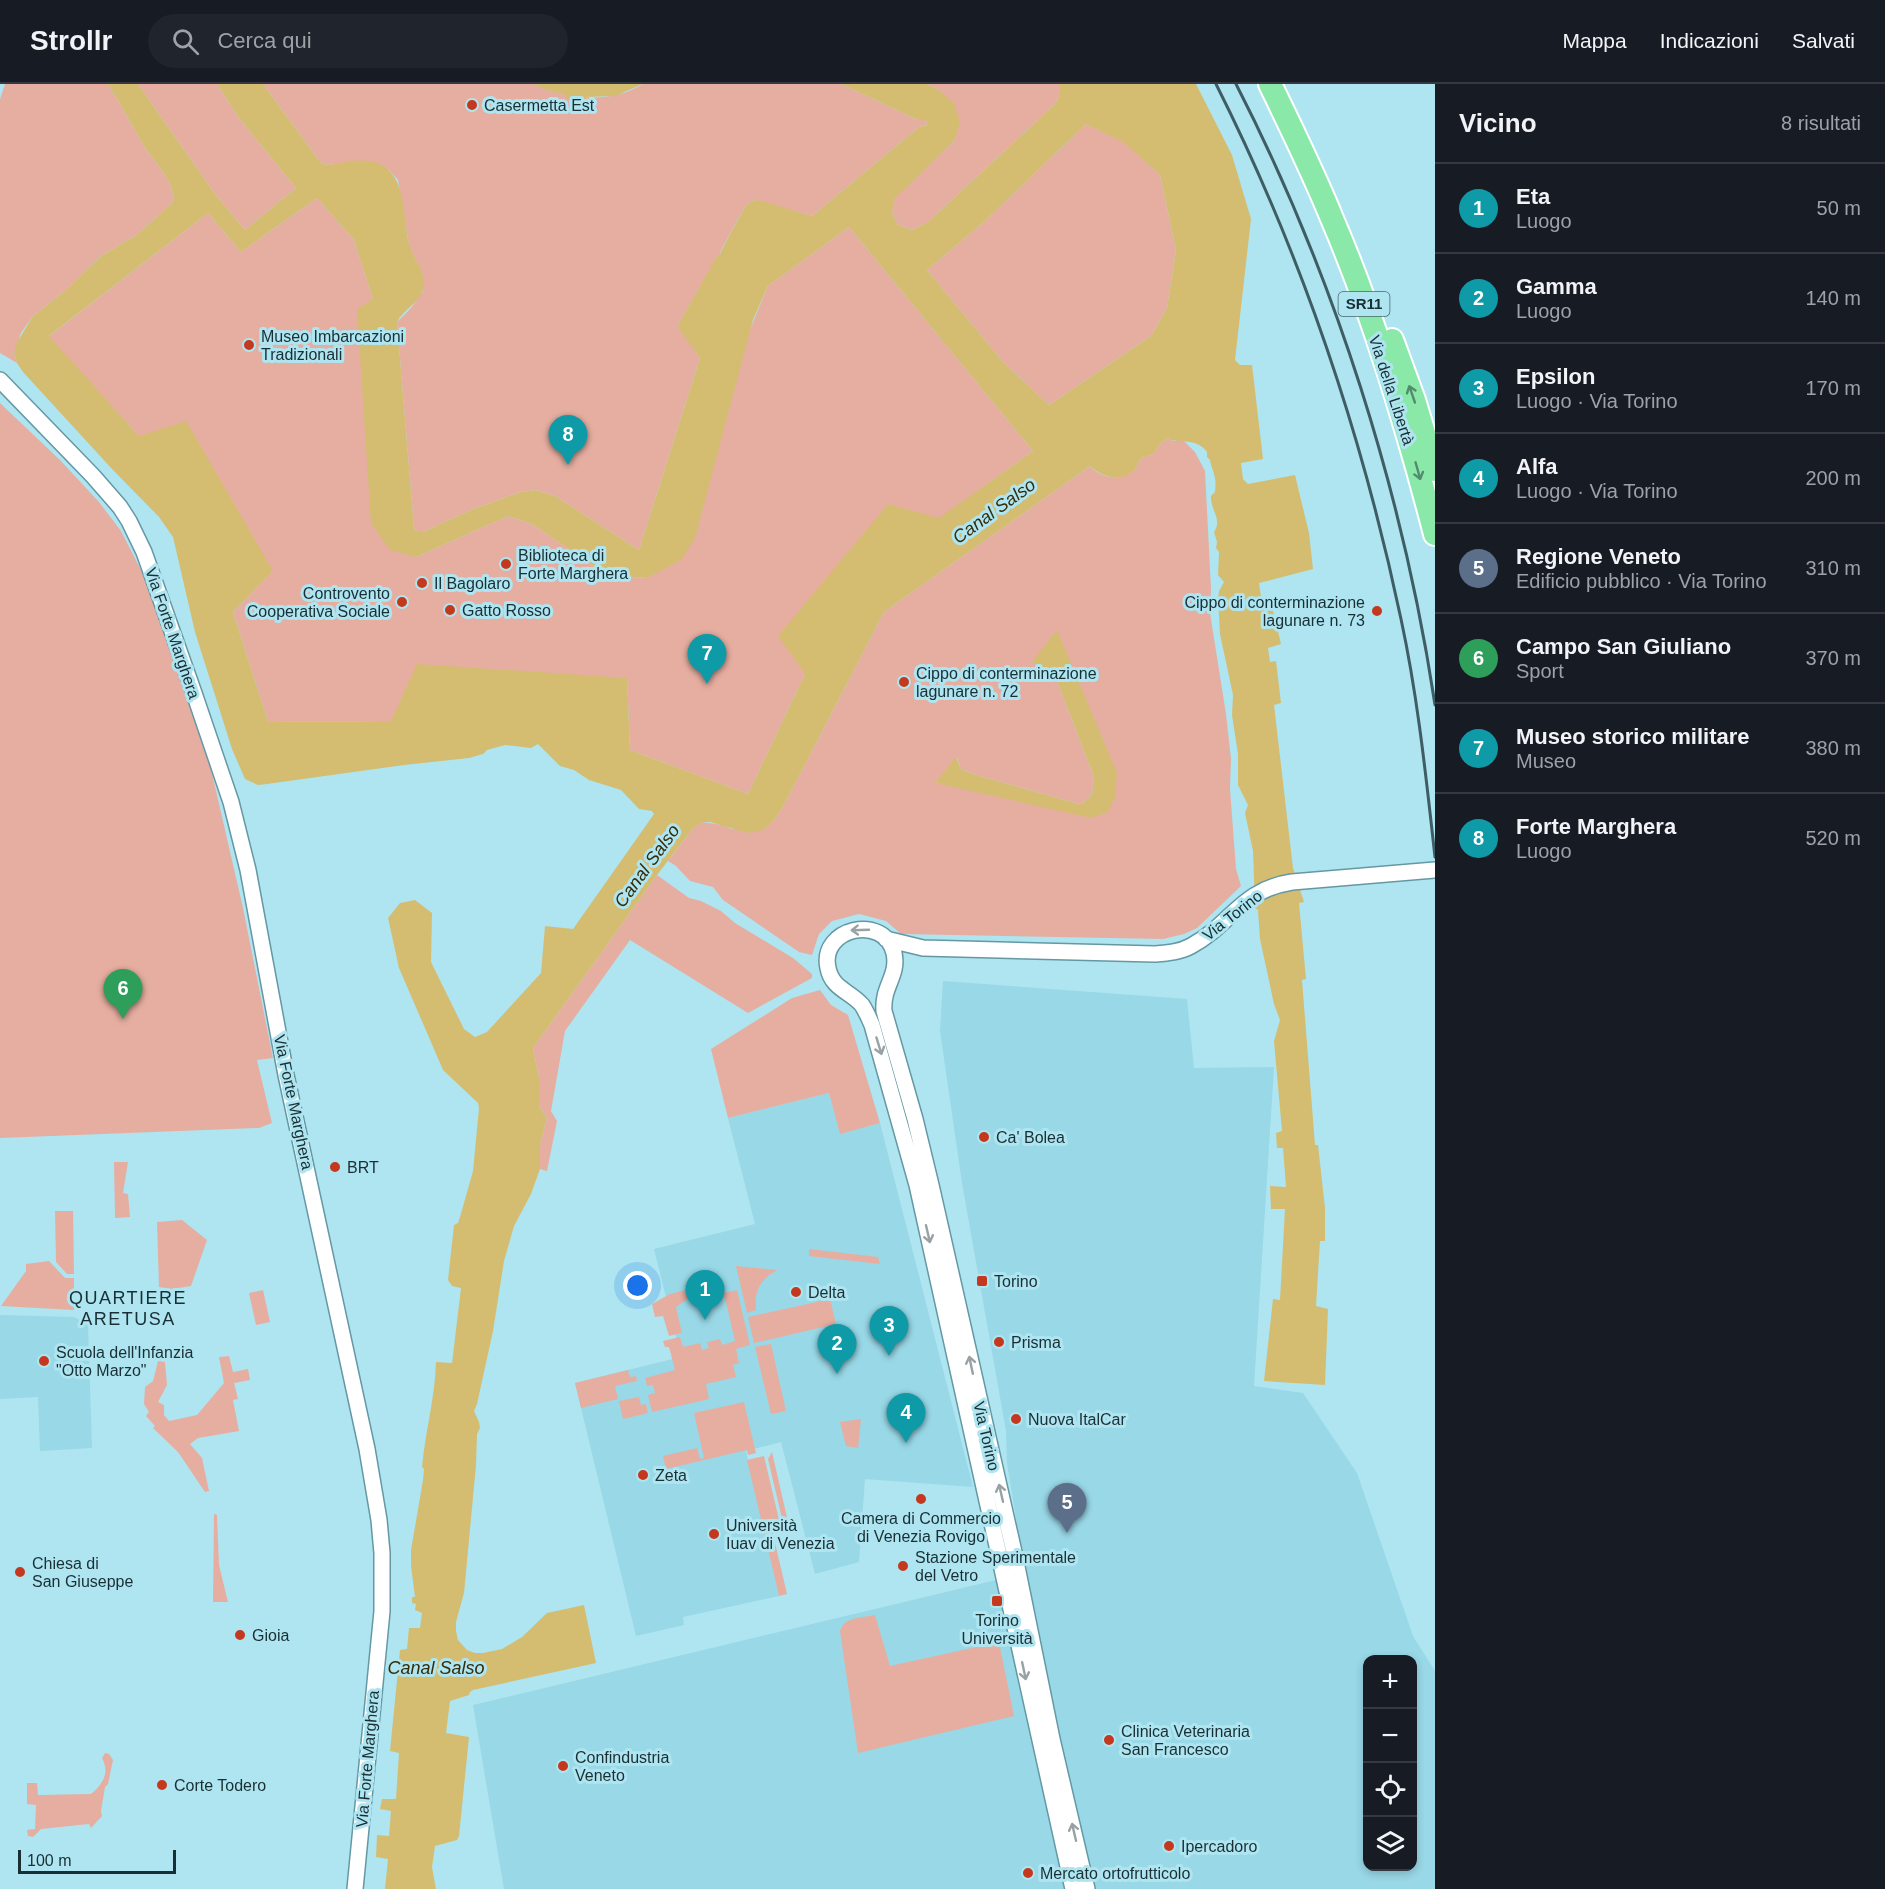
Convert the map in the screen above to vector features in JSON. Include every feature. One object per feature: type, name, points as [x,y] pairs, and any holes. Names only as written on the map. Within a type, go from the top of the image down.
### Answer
[{"type":"highway","name":"Via della Libertà","points":[[1270,84],[1334,222],[1394,392],[1435,534]]},
{"type":"highway","name":"Via della Libertà","points":[[1284,84],[1317,149],[1352,231],[1414,400],[1435,470]]},
{"type":"street","name":"Via Forte Marghera","points":[[0,380],[93,476],[129,521],[148,562],[198,705],[231,802],[248,870],[286,1075],[367,1449],[380,1520],[381,1611],[355,1889]]},
{"type":"street","name":"Via Torino","points":[[1073,1889],[917,1185],[872,1025],[861,1004],[832,980],[827,958],[833,943],[843,934],[858,929],[870,930],[886,939],[922,948],[1172,953],[1189,947],[1205,937],[1248,899],[1269,887],[1292,882],[1435,870]]},
{"type":"street","points":[[886,939],[892,948],[895,969]]},
{"type":"street","points":[[895,969],[911,953],[922,948]]},
{"type":"street","name":"Via Torino","points":[[895,969],[883,1001],[886,1023],[932,1185],[1014,1552],[1052,1739],[1087,1889]]},
{"type":"street","points":[[851,995],[868,996],[876,994],[887,986]]},
{"type":"shaded area","points":[[5,84],[108,84],[145,148],[167,178],[173,194],[173,202],[138,234],[101,256],[67,289],[33,316],[21,333],[14,353],[17,363],[0,353],[0,99]]},
{"type":"shaded area","points":[[138,84],[217,84],[239,118],[296,188],[245,230],[215,194]]},
{"type":"shaded area","points":[[263,84],[535,84],[561,94],[589,98],[617,95],[643,84],[841,84],[918,120],[926,120],[927,125],[919,127],[812,216],[755,200],[746,205],[720,252],[721,255],[718,255],[711,271],[678,325],[700,358],[639,550],[555,496],[535,490],[521,492],[473,509],[423,532],[418,532],[414,528],[397,322],[423,291],[423,276],[409,245],[398,180],[389,170],[367,161],[328,165],[321,163]]},
{"type":"shaded area","points":[[927,84],[1060,84],[1060,95],[1054,105],[928,222],[912,230],[898,225],[892,213],[895,197],[955,140],[959,122],[937,89]]},
{"type":"shaded area","points":[[1086,124],[1123,141],[1160,175],[1176,250],[1167,308],[1151,336],[1049,405],[1003,362],[927,270],[985,221]]},
{"type":"shaded area","points":[[317,198],[354,240],[373,299],[416,557],[508,516],[532,524],[607,575],[647,578],[768,286],[849,227],[1033,451],[939,519],[805,674],[748,794],[630,750],[627,678],[391,721],[268,722],[233,612],[273,571],[139,436],[48,337],[208,213],[241,252]]},
{"type":"shaded area","points":[[0,403],[60,460],[99,502],[121,531],[145,578],[211,769],[243,908],[273,1058],[257,1060],[272,1123],[259,1128],[0,1138]]},
{"type":"shaded area","points":[[1167,439],[1174,441],[1182,439],[1195,452],[1205,471],[1211,589],[1210,613],[1226,714],[1231,759],[1230,789],[1236,869],[1241,886],[1197,928],[1163,939],[901,934],[886,921],[859,914],[832,921],[819,934],[812,955],[799,952],[723,900],[713,887],[690,881],[668,861],[693,828],[703,822],[732,829],[763,829],[774,820],[784,805],[884,612],[1090,466],[1105,476],[1123,476],[1134,470],[1141,458],[1152,455]],"holes":[[[1046,668],[1075,672],[1108,812],[935,783],[957,758],[961,769],[973,774],[1082,804],[1092,795],[1094,777],[1057,681]]]},
{"type":"shaded area","points":[[657,875],[689,898],[721,911],[735,923],[793,958],[812,974],[812,978],[748,1013],[630,940],[565,1031],[551,1111],[557,1121],[547,1171],[540,1169],[540,1145],[547,1118],[539,1106],[539,1077],[533,1048]]},
{"type":"shaded area","points":[[943,981],[1187,999],[1194,1068],[1274,1067],[1254,1386],[1303,1393],[1357,1473],[1413,1636],[1435,1671],[1435,1889],[504,1889],[473,1705],[1025,1573],[1007,1463],[1006,1431],[962,1183],[940,1031]]},
{"type":"shaded area","points":[[820,990],[831,1005],[848,1015],[880,1123],[840,1134],[829,1093],[728,1118],[711,1049],[792,998]]},
{"type":"shaded area","points":[[829,1093],[840,1133],[880,1123],[973,1487],[865,1479],[859,1562],[815,1574],[781,1442],[746,1451],[779,1596],[683,1617],[684,1625],[636,1636],[575,1383],[681,1357],[654,1249],[755,1224],[728,1118]]},
{"type":"shaded area","points":[[114,1162],[128,1162],[123,1193],[128,1194],[130,1217],[115,1218]]},
{"type":"shaded area","points":[[55,1211],[73,1211],[74,1274],[67,1274],[56,1262]]},
{"type":"shaded area","points":[[182,1220],[207,1240],[191,1286],[172,1289],[159,1287],[157,1222]]},
{"type":"shaded area","points":[[809,1249],[878,1257],[880,1264],[809,1256]]},
{"type":"shaded area","points":[[49,1261],[65,1278],[74,1278],[74,1310],[1,1306],[26,1271],[26,1264]]},
{"type":"shaded area","points":[[736,1266],[777,1270],[759,1287],[756,1310],[747,1313]]},
{"type":"shaded area","points":[[710,1284],[711,1289],[693,1295],[676,1307],[682,1333],[669,1336],[663,1316],[655,1317],[652,1304],[670,1294]]},
{"type":"shaded area","points":[[263,1290],[270,1322],[256,1325],[249,1293]]},
{"type":"shaded area","points":[[737,1290],[750,1345],[736,1349],[739,1363],[733,1365],[736,1377],[706,1384],[709,1399],[652,1412],[648,1395],[655,1393],[653,1385],[647,1386],[645,1378],[675,1370],[669,1347],[665,1347],[663,1341],[680,1337],[683,1347],[700,1343],[702,1350],[709,1348],[707,1342],[720,1339],[722,1345],[735,1341],[725,1298],[715,1300],[714,1295]]},
{"type":"shaded area","points":[[830,1299],[836,1324],[754,1343],[748,1317]]},
{"type":"shaded area","name":"Scuola dell'Infanzia \"Otto Marzo\"","points":[[0,1315],[74,1317],[88,1325],[92,1448],[40,1451],[38,1397],[0,1399]]},
{"type":"shaded area","points":[[771,1344],[786,1411],[771,1414],[755,1347]]},
{"type":"shaded area","points":[[229,1356],[233,1372],[248,1369],[250,1380],[234,1383],[238,1399],[233,1400],[239,1431],[198,1438],[190,1444],[202,1458],[209,1491],[205,1492],[178,1452],[153,1428],[155,1426],[146,1416],[149,1412],[144,1404],[145,1387],[153,1381],[158,1361],[165,1362],[167,1385],[158,1402],[164,1405],[164,1415],[169,1421],[197,1415],[224,1383],[219,1357]]},
{"type":"shaded area","points":[[628,1370],[630,1377],[636,1376],[637,1381],[615,1386],[618,1399],[581,1408],[575,1383]]},
{"type":"shaded area","points":[[639,1397],[641,1405],[646,1404],[648,1413],[623,1419],[619,1401]]},
{"type":"shaded area","points":[[744,1402],[756,1453],[748,1455],[747,1450],[666,1469],[663,1456],[697,1448],[700,1459],[704,1458],[694,1413]]},
{"type":"shaded area","points":[[861,1419],[858,1448],[846,1446],[840,1422]]},
{"type":"shaded area","points":[[772,1452],[789,1526],[784,1527],[768,1459]]},
{"type":"shaded area","points":[[764,1456],[781,1528],[772,1530],[787,1594],[779,1596],[747,1460]]},
{"type":"shaded area","points":[[214,1514],[217,1515],[219,1565],[228,1602],[213,1602]]},
{"type":"shaded area","points":[[875,1615],[890,1666],[999,1642],[1014,1716],[858,1753],[840,1631],[842,1626],[850,1620]]},
{"type":"shaded area","points":[[105,1753],[109,1754],[113,1760],[108,1784],[105,1787],[102,1816],[91,1828],[89,1824],[41,1829],[33,1837],[28,1836],[27,1830],[35,1829],[36,1805],[27,1804],[27,1783],[37,1783],[38,1795],[91,1794],[104,1778],[105,1769],[102,1758]]},
{"type":"water","name":"Canal Salso","points":[[108,84],[138,84],[215,194],[245,230],[296,188],[239,118],[217,84],[263,84],[321,163],[328,165],[369,161],[382,165],[398,183],[410,246],[424,278],[421,295],[397,322],[414,528],[418,532],[423,532],[473,509],[521,492],[535,490],[555,496],[639,550],[700,358],[678,325],[709,270],[711,271],[710,267],[718,255],[721,255],[746,205],[755,200],[762,201],[812,216],[919,127],[927,125],[926,120],[918,120],[841,84],[927,84],[954,103],[960,122],[955,140],[895,198],[892,213],[898,225],[912,230],[928,222],[1054,105],[1060,95],[1060,84],[1196,84],[1232,155],[1251,219],[1235,360],[1240,365],[1252,365],[1263,459],[1241,463],[1243,479],[1248,484],[1295,475],[1309,533],[1313,569],[1259,583],[1262,603],[1271,602],[1281,644],[1268,648],[1270,662],[1276,661],[1281,703],[1274,705],[1293,868],[1304,902],[1299,903],[1306,979],[1302,980],[1315,1145],[1318,1145],[1325,1208],[1325,1241],[1320,1241],[1316,1306],[1328,1309],[1325,1385],[1264,1381],[1273,1299],[1280,1300],[1285,1209],[1271,1209],[1270,1186],[1286,1187],[1283,1148],[1277,1148],[1276,1133],[1282,1131],[1274,1041],[1280,1020],[1274,1004],[1260,939],[1258,910],[1255,908],[1253,851],[1245,813],[1248,805],[1238,785],[1238,754],[1232,715],[1233,695],[1220,634],[1218,599],[1224,582],[1218,575],[1219,552],[1216,548],[1214,532],[1217,519],[1211,501],[1211,496],[1215,492],[1215,479],[1207,452],[1203,448],[1194,443],[1167,439],[1152,455],[1141,458],[1134,470],[1124,476],[1106,476],[1090,466],[884,612],[784,805],[774,820],[763,830],[749,833],[710,822],[703,822],[693,828],[533,1048],[539,1077],[539,1106],[547,1118],[540,1145],[540,1169],[531,1194],[514,1226],[504,1261],[493,1331],[474,1411],[480,1428],[477,1434],[464,1593],[456,1622],[456,1631],[458,1640],[467,1650],[483,1653],[502,1649],[522,1637],[547,1613],[584,1605],[596,1663],[473,1690],[469,1695],[450,1701],[446,1733],[469,1737],[459,1836],[457,1840],[435,1846],[432,1867],[436,1889],[385,1889],[388,1859],[376,1857],[377,1835],[389,1836],[391,1811],[380,1809],[382,1799],[396,1799],[399,1753],[390,1751],[400,1650],[407,1649],[409,1628],[420,1628],[422,1613],[415,1610],[416,1604],[412,1603],[412,1597],[415,1597],[411,1550],[423,1480],[423,1454],[436,1362],[452,1363],[461,1288],[452,1286],[448,1280],[454,1225],[458,1223],[473,1171],[479,1108],[478,1103],[443,1070],[399,968],[388,918],[400,903],[415,900],[432,913],[431,962],[464,1029],[475,1037],[487,1032],[541,973],[545,926],[573,929],[654,814],[652,811],[639,809],[621,790],[589,780],[574,770],[560,766],[538,744],[531,748],[505,745],[469,758],[267,784],[258,785],[245,779],[232,749],[195,632],[173,537],[159,517],[23,372],[14,353],[16,344],[33,316],[67,289],[101,256],[138,234],[173,202],[171,186],[167,178],[145,148]],"holes":[[[1086,124],[1123,142],[1160,175],[1176,250],[1167,308],[1151,336],[1049,405],[1003,362],[927,270],[985,221]],[[317,198],[354,240],[373,299],[357,309],[371,523],[390,550],[416,557],[508,516],[532,524],[607,575],[647,578],[681,560],[695,538],[753,320],[768,286],[849,227],[1033,451],[939,518],[888,504],[778,636],[805,674],[748,794],[630,750],[627,678],[417,664],[391,721],[268,722],[233,612],[273,571],[186,421],[139,436],[49,336],[208,213],[241,252]]]},
{"type":"water","points":[[535,84],[643,84],[615,96],[586,97],[586,100],[565,98],[566,95],[546,90]]},
{"type":"water","points":[[1057,630],[1117,773],[1115,797],[1108,812],[1091,818],[935,783],[956,757],[961,769],[973,774],[1075,803],[1082,804],[1092,795],[1094,777],[1057,681],[1046,668],[1032,662]]},
{"type":"railway","points":[[1216,84],[1247,148],[1302,279],[1348,413],[1368,481],[1407,649],[1421,738],[1435,857]]},
{"type":"railway","points":[[1236,84],[1304,232],[1334,308],[1360,386],[1384,465],[1404,545],[1435,705]]},
{"type":"place","name":"Casermetta Est","points":[[472,105]]},
{"type":"place","name":"Museo Imbarcazioni Tradizionali","points":[[249,345]]},
{"type":"place","name":"Forte Marghera","points":[[568,465]]},
{"type":"place","name":"Biblioteca di Forte Marghera","points":[[506,564]]},
{"type":"place","name":"Il Bagolaro","points":[[422,583]]},
{"type":"place","name":"Controvento Cooperativa Sociale","points":[[402,602]]},
{"type":"place","name":"Gatto Rosso","points":[[450,610]]},
{"type":"place","name":"Cippo di conterminazione lagunare n. 73","points":[[1377,611]]},
{"type":"place","name":"Cippo di conterminazione lagunare n. 72","points":[[904,682]]},
{"type":"place","name":"Museo storico militare","points":[[707,684]]},
{"type":"place","name":"Campo San Giuliano","points":[[123,1019]]},
{"type":"place","name":"Ca' Bolea","points":[[984,1137]]},
{"type":"place","name":"BRT","points":[[335,1167]]},
{"type":"place","name":"Torino","points":[[982,1281]]},
{"type":"place","name":"Delta","points":[[796,1292]]},
{"type":"place","name":"Eta","points":[[705,1320]]},
{"type":"place","name":"Prisma","points":[[999,1342]]},
{"type":"place","name":"Epsilon","points":[[889,1356]]},
{"type":"place","name":"Scuola dell'Infanzia \"Otto Marzo\"","points":[[44,1361]]},
{"type":"place","name":"Gamma","points":[[837,1374]]},
{"type":"place","name":"Nuova ItalCar","points":[[1016,1419]]},
{"type":"place","name":"Alfa","points":[[906,1443]]},
{"type":"place","name":"Zeta","points":[[643,1475]]},
{"type":"place","name":"Camera di Commercio di Venezia Rovigo","points":[[921,1499]]},
{"type":"place","name":"Regione Veneto","points":[[1067,1533]]},
{"type":"place","name":"Università Iuav di Venezia","points":[[714,1534]]},
{"type":"place","name":"Stazione Sperimentale del Vetro","points":[[903,1566]]},
{"type":"place","name":"Chiesa di San Giuseppe","points":[[20,1572]]},
{"type":"place","name":"Torino Università","points":[[997,1601]]},
{"type":"place","name":"Gioia","points":[[240,1635]]},
{"type":"place","name":"Clinica Veterinaria San Francesco","points":[[1109,1740]]},
{"type":"place","name":"Confindustria Veneto","points":[[563,1766]]},
{"type":"place","name":"Corte Todero","points":[[162,1785]]},
{"type":"place","name":"Ipercadoro","points":[[1169,1846]]},
{"type":"place","name":"Mercato ortofrutticolo","points":[[1028,1873]]},
{"type":"district","name":"QUARTIERE ARETUSA","points":[[128,1308]]}]
